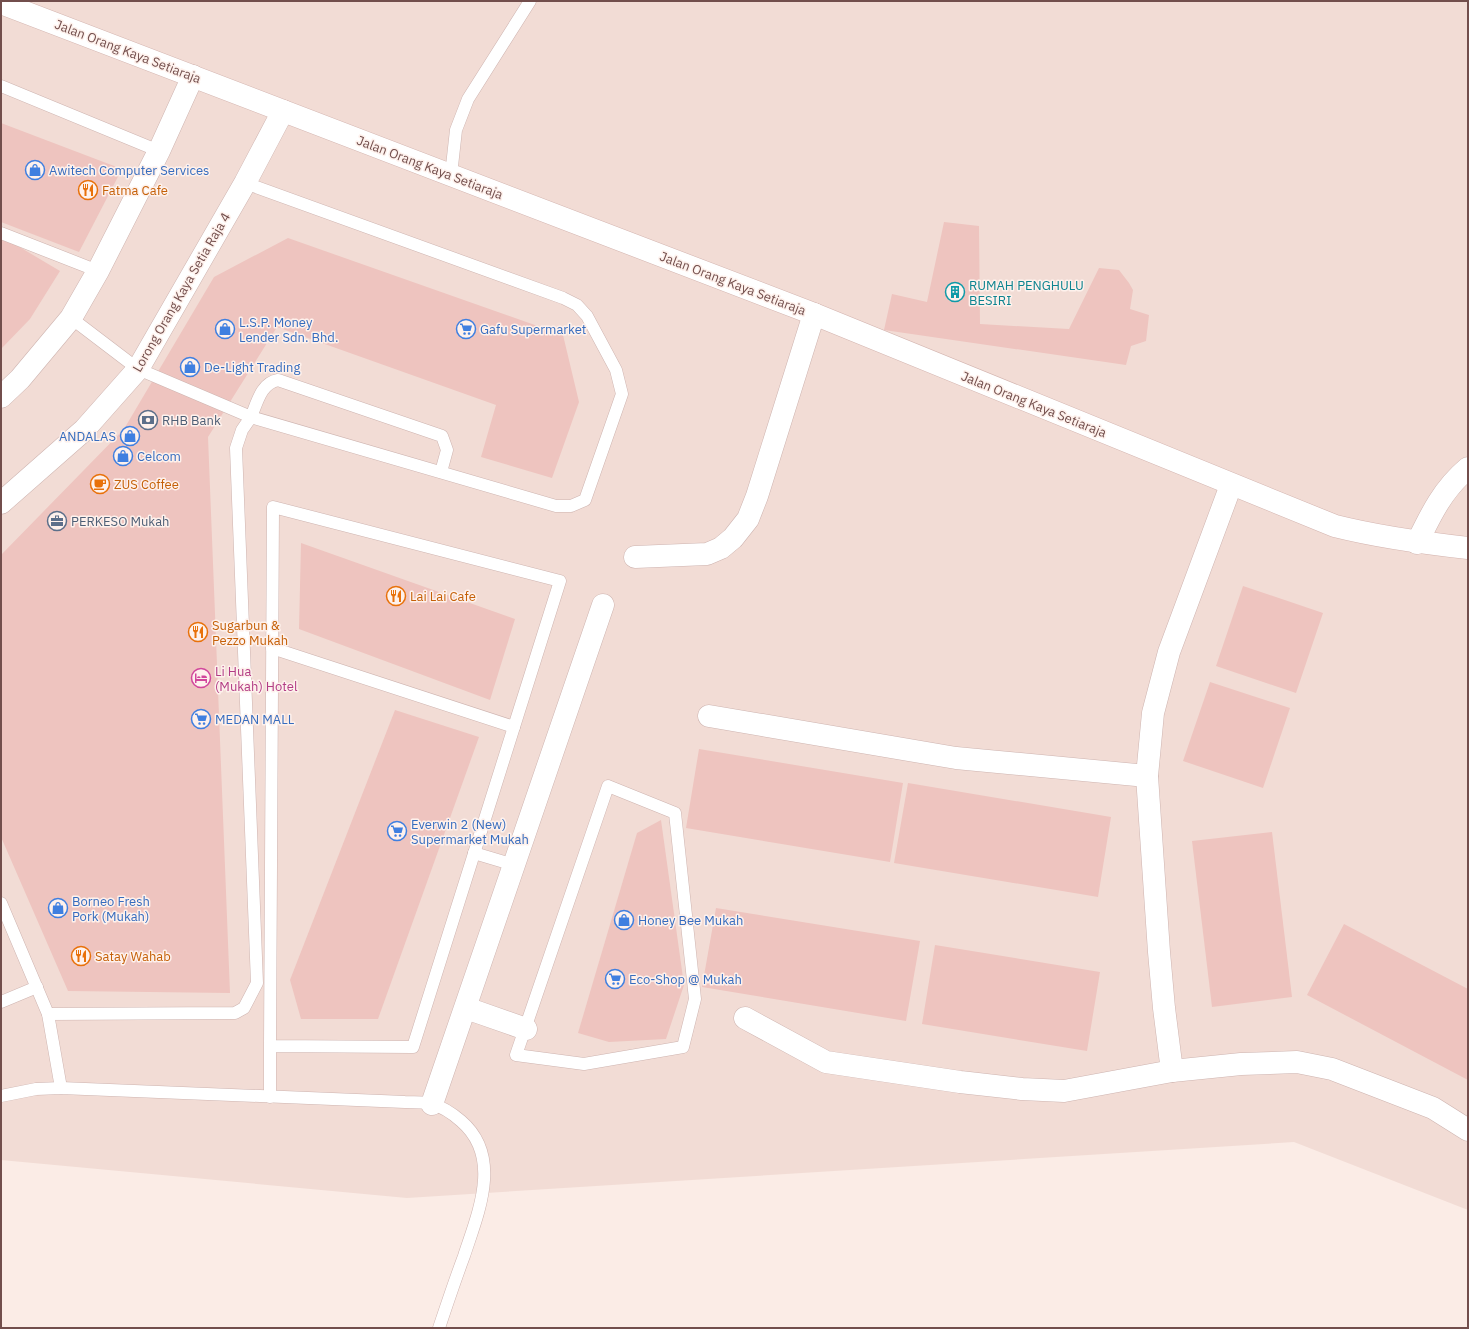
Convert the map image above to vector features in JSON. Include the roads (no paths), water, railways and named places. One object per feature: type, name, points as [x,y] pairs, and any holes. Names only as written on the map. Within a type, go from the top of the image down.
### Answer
[{"type":"street","name":"Jalan Orang Kaya Setiaraja","points":[[1,3],[814,314],[1231,485],[1335,526],[1374,536],[1417,543],[1468,548]]},
{"type":"street","points":[[1,397],[20,379],[71,318],[98,271],[159,152],[193,76]]},
{"type":"street","name":"Lorong Orang Kaya Setia Raja 4","points":[[1,503],[84,430],[138,369],[245,183],[283,111]]},
{"type":"street","points":[[634,557],[707,554],[721,548],[733,538],[748,519],[757,496],[814,314]]},
{"type":"street","points":[[1417,543],[1435,506],[1445,490],[1468,468]]},
{"type":"street","points":[[1172,1071],[1158,952],[1148,776],[1152,714],[1169,652],[1231,485]]},
{"type":"street","points":[[432,1104],[603,605]]},
{"type":"street","points":[[709,716],[956,758],[1148,776]]},
{"type":"street","points":[[466,1008],[526,1029]]},
{"type":"street","points":[[745,1018],[826,1062],[960,1082],[1022,1089],[1064,1091],[1172,1071],[1241,1064],[1297,1062],[1332,1069],[1434,1108],[1468,1130]]},
{"type":"lane","points":[[451,175],[456,130],[468,99],[530,1]]},
{"type":"lane","points":[[1,86],[159,152]]},
{"type":"lane","points":[[71,318],[138,369],[251,417],[556,506],[571,506],[585,500],[622,394],[616,370],[587,316],[577,305],[564,298],[245,183]]},
{"type":"lane","points":[[1,233],[98,271]]},
{"type":"lane","points":[[48,1014],[235,1013],[244,1008],[257,983],[236,448],[242,430],[251,417],[264,389],[270,382],[278,380],[442,436],[447,450],[441,472]]},
{"type":"lane","points":[[270,1046],[413,1048],[560,581],[273,507],[272,648],[270,1046],[270,1097]]},
{"type":"lane","points":[[272,648],[514,727]]},
{"type":"lane","points":[[608,786],[675,813],[695,999],[682,1048],[584,1064],[516,1055],[526,1029],[608,786]]},
{"type":"lane","points":[[474,853],[514,865]]},
{"type":"lane","points":[[1,903],[5,924],[37,987],[48,1014],[61,1088]]},
{"type":"lane","points":[[1,1002],[37,987]]},
{"type":"lane","points":[[1,1096],[36,1089],[61,1088],[405,1102],[432,1104],[451,1113],[467,1126],[480,1144],[485,1169],[484,1190],[479,1211],[439,1328]]},
{"type":"place","name":"Awitech Computer Services","points":[[35,170]]},
{"type":"place","name":"Fatma Cafe","points":[[88,190]]},
{"type":"place","name":"RUMAH PENGHULU BESIRI","points":[[955,292]]},
{"type":"place","name":"L.S.P. Money Lender Sdn. Bhd.","points":[[225,329]]},
{"type":"place","name":"Gafu Supermarket","points":[[466,329]]},
{"type":"place","name":"De-Light Trading","points":[[190,367]]},
{"type":"place","name":"RHB Bank","points":[[148,420]]},
{"type":"place","name":"ANDALAS","points":[[130,436]]},
{"type":"place","name":"Celcom","points":[[123,456]]},
{"type":"place","name":"ZUS Coffee","points":[[100,484]]},
{"type":"place","name":"PERKESO Mukah","points":[[57,521]]},
{"type":"place","name":"Lai Lai Cafe","points":[[396,596]]},
{"type":"place","name":"Sugarbun & Pezzo Mukah","points":[[198,632]]},
{"type":"place","name":"Li Hua (Mukah) Hotel","points":[[201,678]]},
{"type":"place","name":"MEDAN MALL","points":[[201,719]]},
{"type":"place","name":"Everwin 2 (New) Supermarket Mukah","points":[[397,831]]},
{"type":"place","name":"Borneo Fresh Pork (Mukah)","points":[[58,908]]},
{"type":"place","name":"Honey Bee Mukah","points":[[624,920]]},
{"type":"place","name":"Satay Wahab","points":[[81,956]]},
{"type":"place","name":"Eco-Shop @ Mukah","points":[[615,979]]}]
